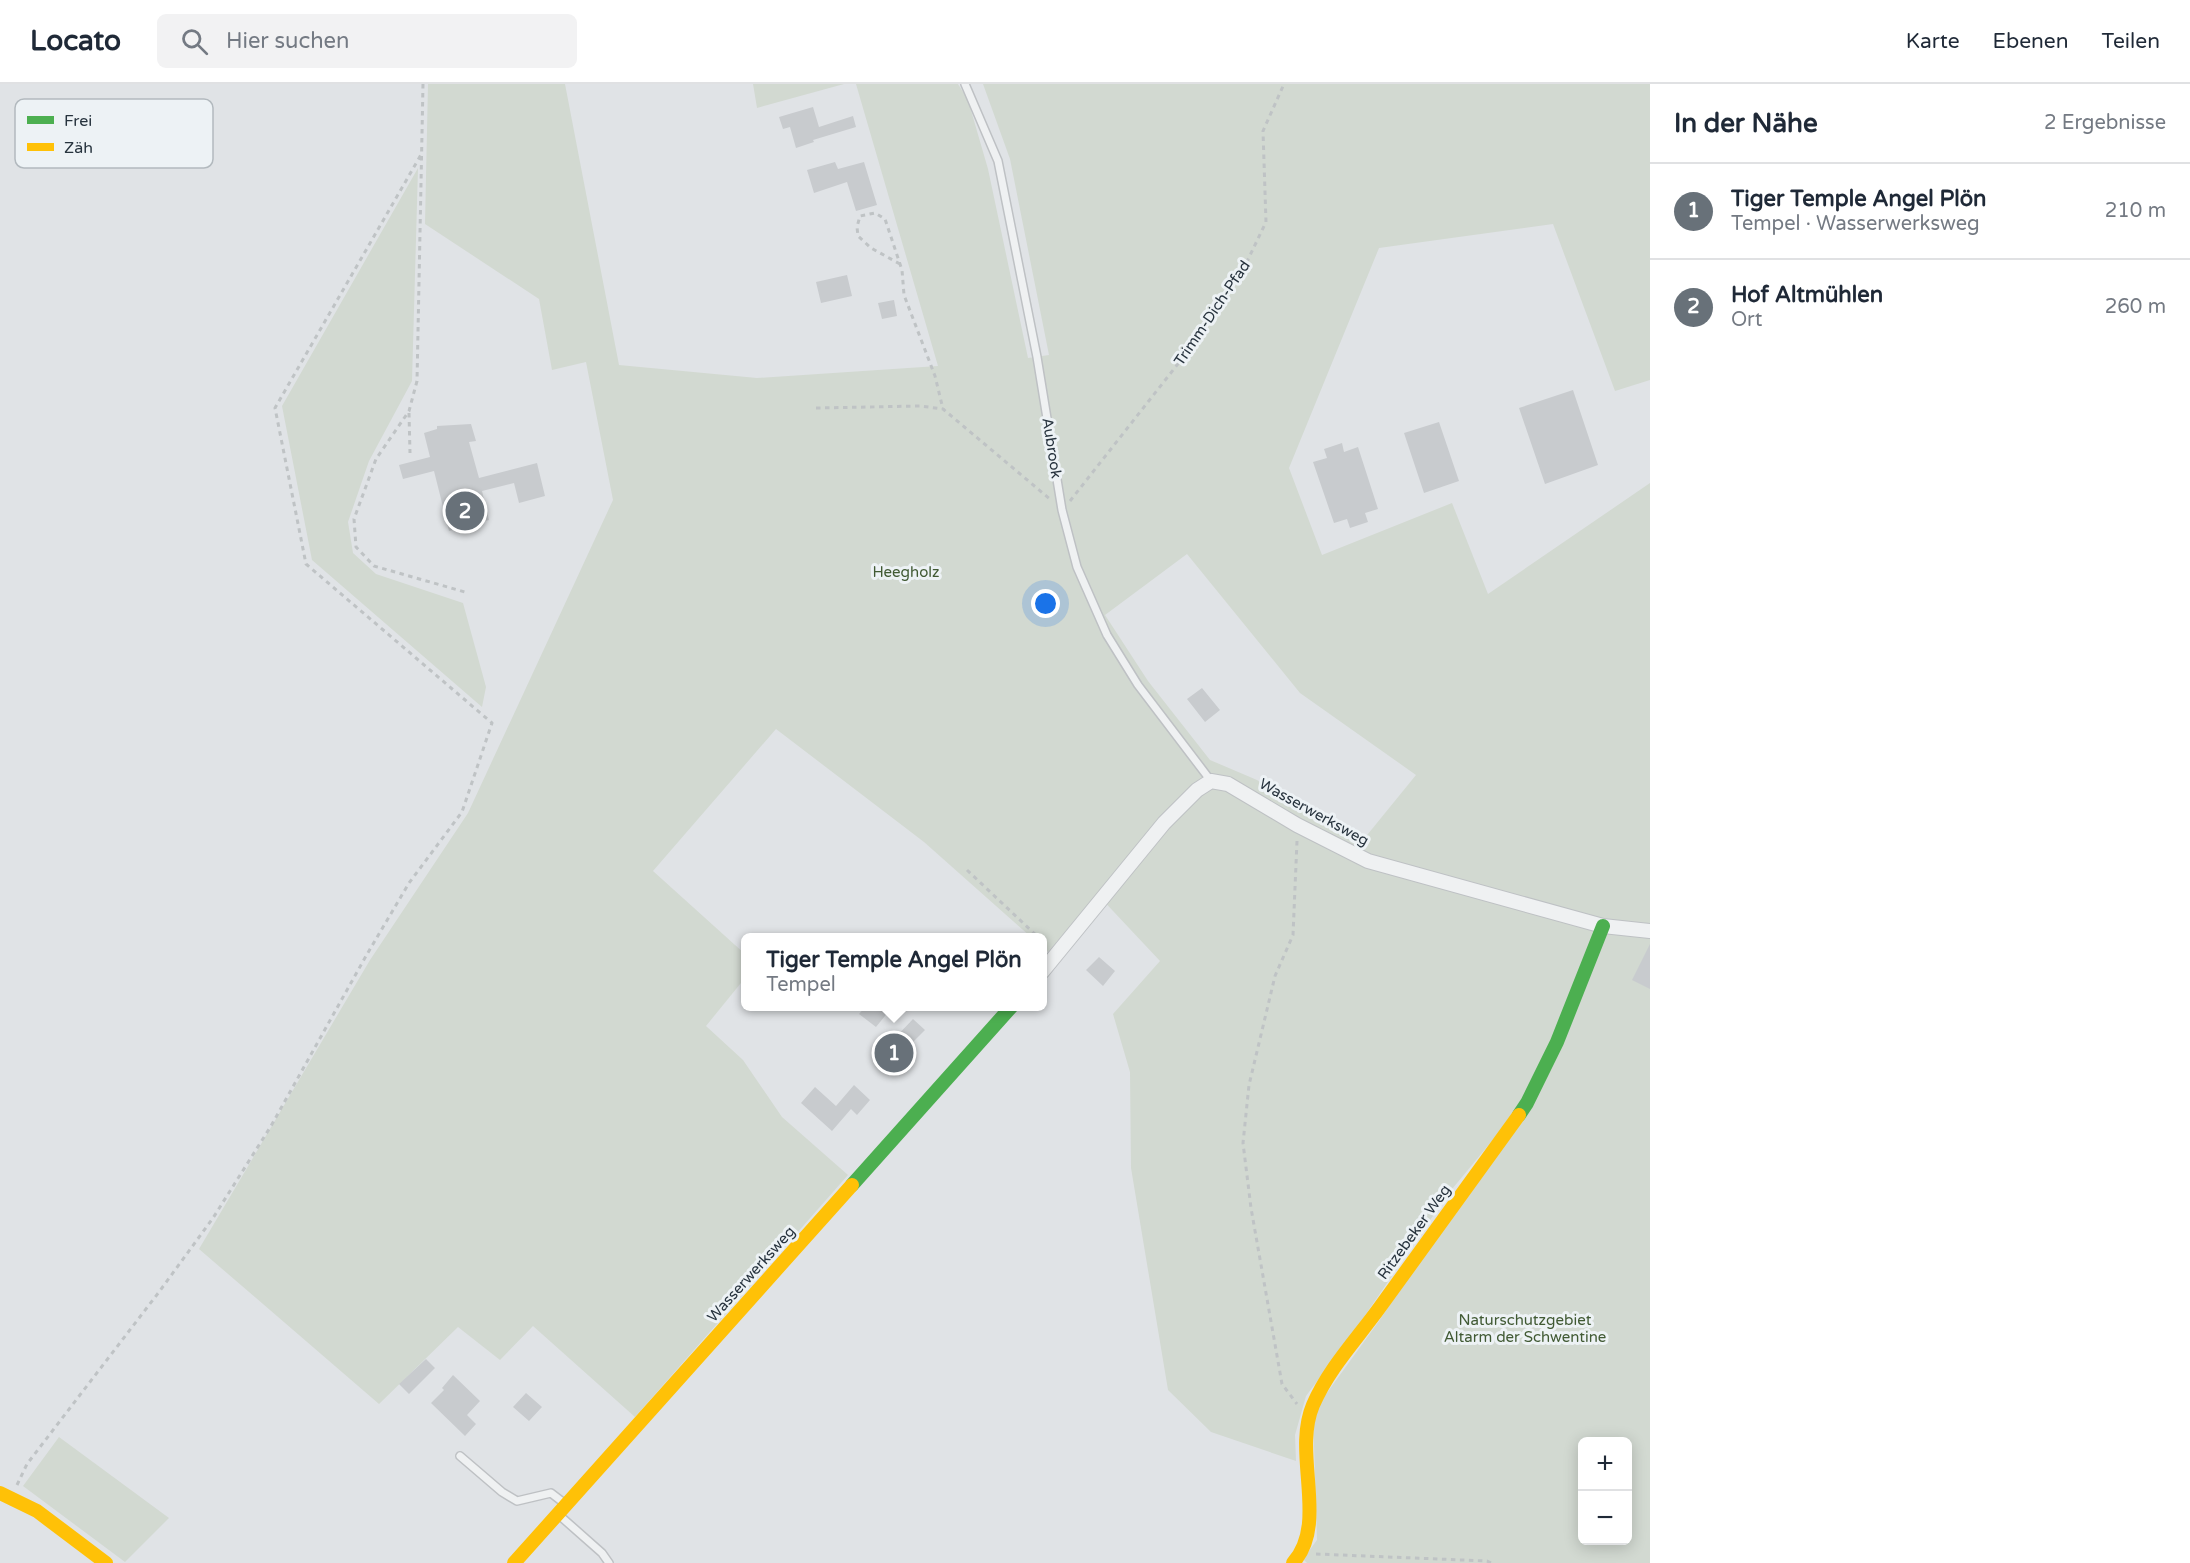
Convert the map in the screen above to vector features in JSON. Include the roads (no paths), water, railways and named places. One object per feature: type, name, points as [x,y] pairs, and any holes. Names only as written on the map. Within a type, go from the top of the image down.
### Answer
[{"type":"street","name":"Wasserwerksweg","points":[[1211,782],[1228,784],[1297,825],[1368,861],[1603,926],[1650,931]]},
{"type":"street","points":[[1047,966],[1164,824],[1197,790],[1211,782]]},
{"type":"street","name":"Ritzebeker Weg","points":[[1297,1558],[1310,1521],[1305,1454],[1308,1417],[1323,1382],[1368,1324],[1527,1103],[1557,1042],[1603,926]]},
{"type":"street","name":"Wasserwerksweg","points":[[514,1563],[1008,1011]]},
{"type":"street","points":[[5,1495],[38,1511],[92,1555],[106,1563]]},
{"type":"lane","name":"Aubrook","points":[[964,84],[998,160],[1037,357],[1062,510],[1077,567],[1107,635],[1138,685],[1211,782]]},
{"type":"lane","points":[[460,1456],[502,1492],[517,1501],[551,1493],[609,1563]]},
{"type":"place","name":"Hof Altmühlen","points":[[465,511]]},
{"type":"place","name":"Tiger Temple Angel Plön","points":[[894,1053]]},
{"type":"park label","name":"Heegholz","points":[[906,572]]},
{"type":"park label","name":"Naturschutzgebiet Altarm der Schwentine","points":[[1525,1328]]}]
